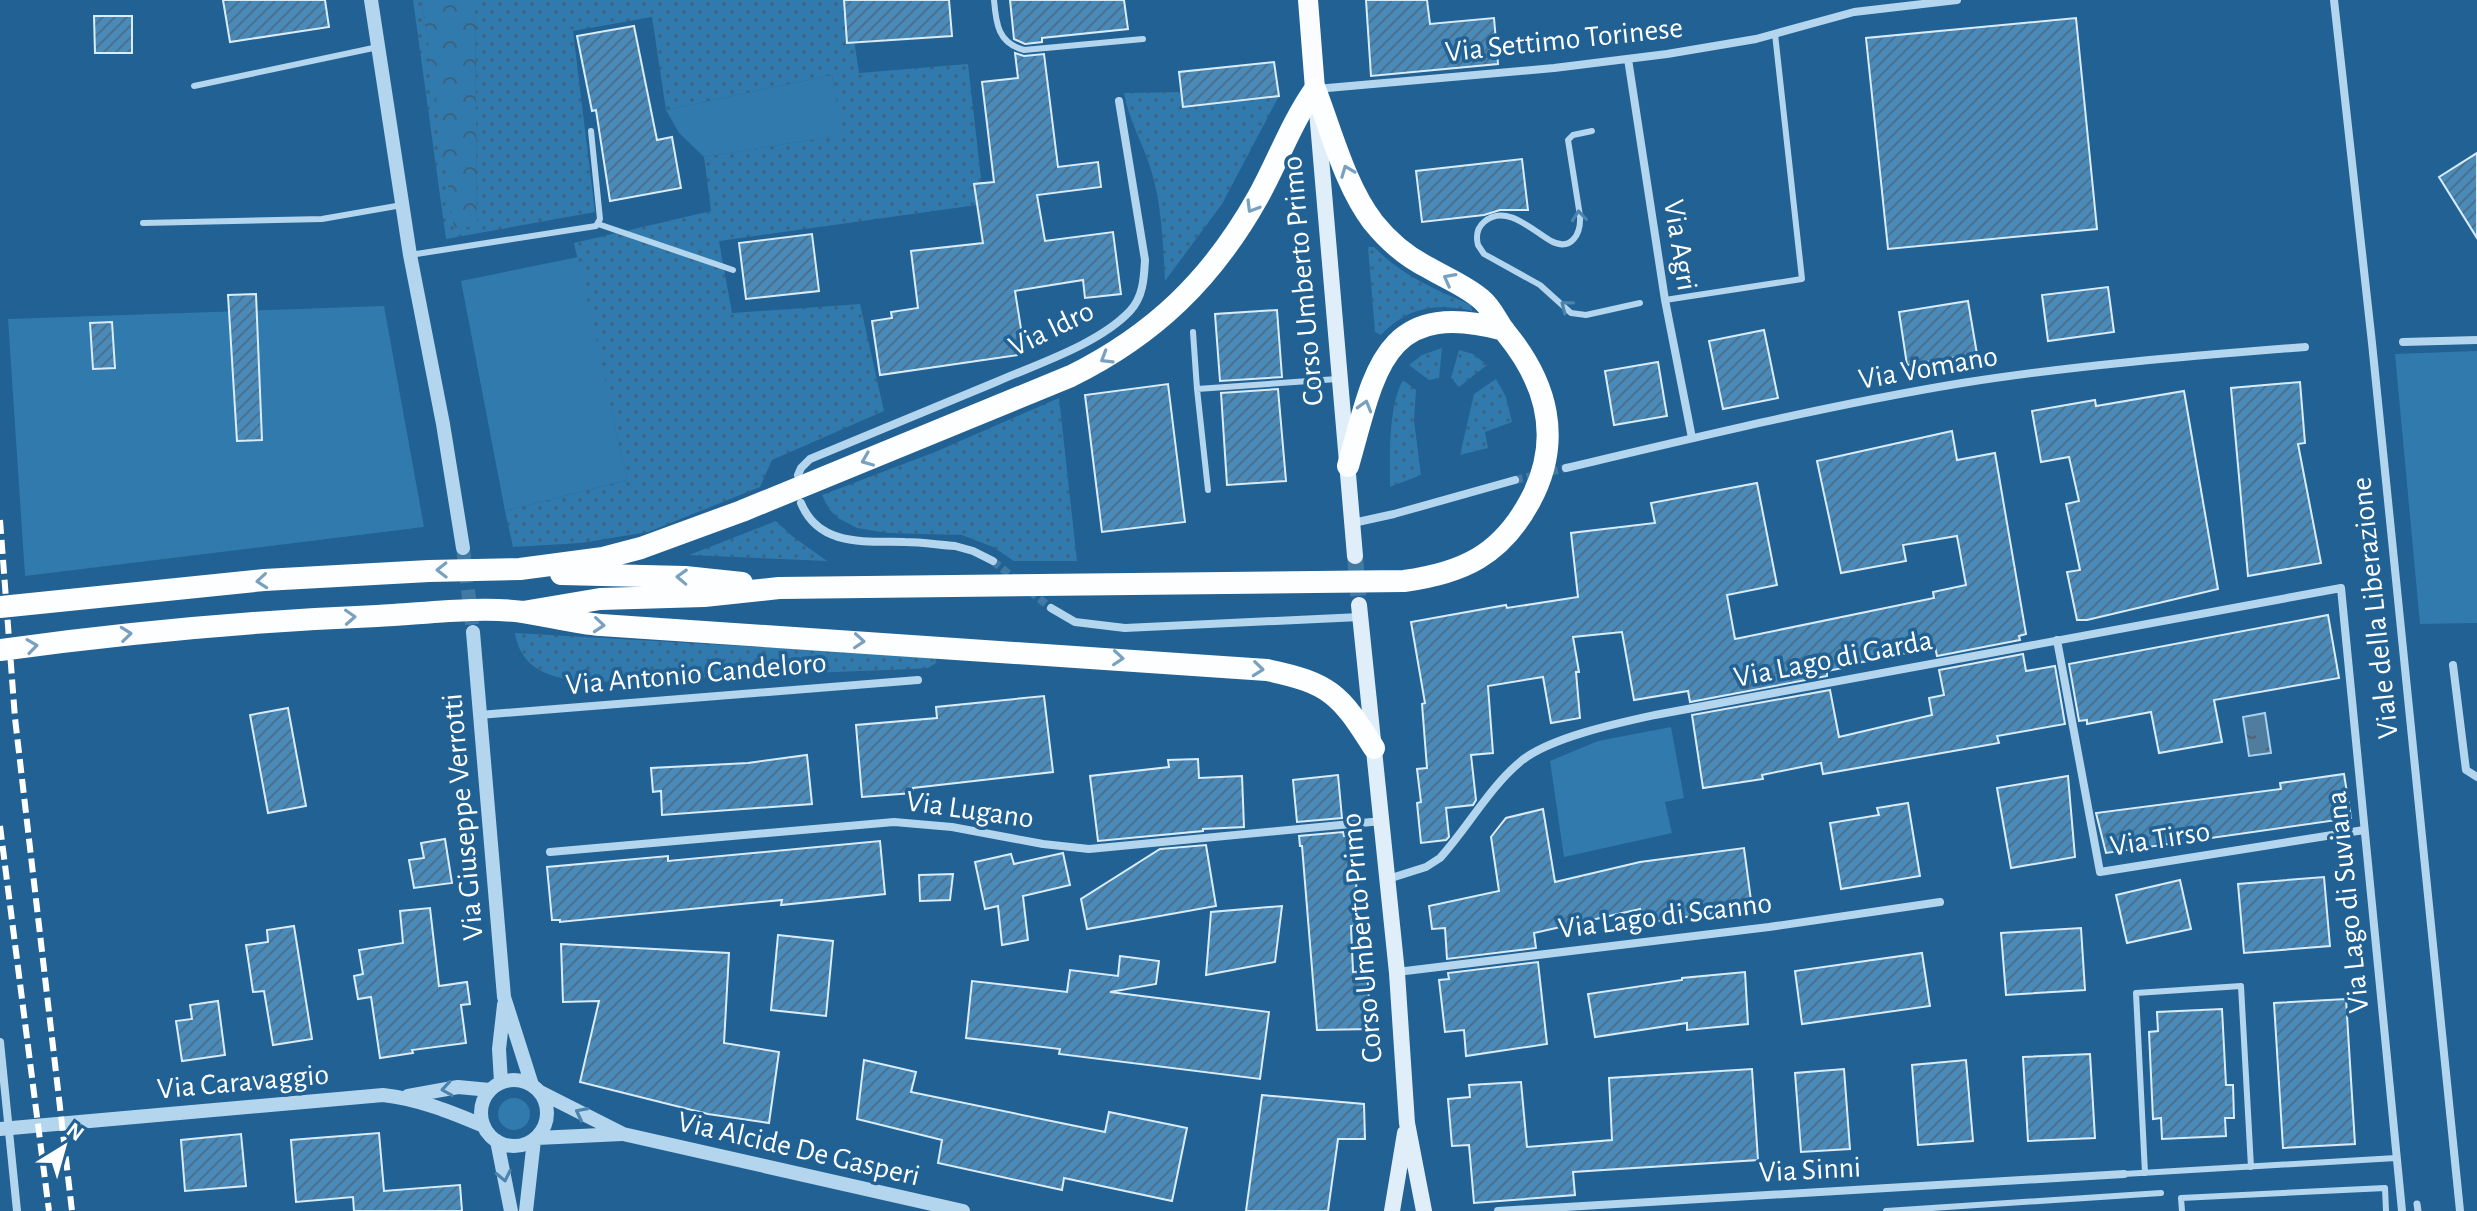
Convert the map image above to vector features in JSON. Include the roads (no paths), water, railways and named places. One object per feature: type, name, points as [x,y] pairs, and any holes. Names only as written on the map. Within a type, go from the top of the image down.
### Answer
[{"type":"highway","points":[[0,607],[153,590],[340,575],[520,569],[584,561],[641,548],[742,511],[1071,376],[1126,346],[1169,313],[1208,271],[1260,194],[1292,125],[1315,89]]},
{"type":"highway","points":[[0,650],[126,634],[264,622],[459,612],[523,612],[642,587],[705,578],[779,588],[1404,581],[1449,573],[1475,561],[1501,542],[1526,508],[1542,473],[1548,428],[1542,392],[1522,354],[1482,300],[1413,260],[1371,220],[1351,181],[1315,89]]},
{"type":"highway","points":[[1348,466],[1376,374],[1399,341],[1417,328],[1443,321],[1504,330]]},
{"type":"highway","points":[[520,569],[642,587]]},
{"type":"highway","points":[[523,612],[601,625],[1267,670],[1305,678],[1334,695],[1358,722],[1374,748]]},
{"type":"main road","name":"Corso Umberto Primo","points":[[1308,0],[1355,556]]},
{"type":"main road","name":"Corso Umberto Primo","points":[[1359,611],[1397,973],[1407,1123],[1424,1211]]},
{"type":"main road","name":"Corso Umberto Primo","points":[[1392,1211],[1407,1123]]},
{"type":"street","points":[[371,0],[410,255],[463,548]]},
{"type":"street","name":"Via Settimo Torinese","points":[[1315,89],[1628,59],[1737,43],[1854,12],[1957,0]]},
{"type":"street","name":"Viale della Liberazione","points":[[2334,0],[2460,1211]]},
{"type":"street","name":"Via Agri","points":[[1628,59],[1665,300],[1692,438]]},
{"type":"street","name":"Via Idro","points":[[798,475],[810,459],[1073,348],[1118,322],[1130,311],[1139,299],[1145,260],[1119,101]]},
{"type":"street","points":[[2403,342],[2477,340]]},
{"type":"street","name":"Via Vomano","points":[[1566,468],[1692,438],[1988,379],[2305,347]]},
{"type":"street","points":[[1352,523],[1515,480]]},
{"type":"street","points":[[801,503],[806,515],[815,524],[844,541],[955,546],[993,561]]},
{"type":"street","name":"Via Lago di Garda","points":[[1388,879],[1433,863],[1451,846],[1513,769],[1530,754],[1565,740],[1639,719],[2341,588]]},
{"type":"street","name":"Via Lago di Suviana","points":[[2341,588],[2402,1211]]},
{"type":"street","points":[[1051,608],[1075,622],[1125,628],[1359,611]]},
{"type":"street","name":"Via Giuseppe Verrotti","points":[[473,632],[504,997],[495,1086]]},
{"type":"street","name":"Via Tirso","points":[[2057,640],[2100,872],[2364,830]]},
{"type":"street","points":[[2453,665],[2466,770],[2477,777]]},
{"type":"street","name":"Via Antonio Candeloro","points":[[479,715],[918,680]]},
{"type":"street","name":"Via Lugano","points":[[550,852],[894,822],[942,825],[1043,844],[1089,849],[1382,821]]},
{"type":"street","name":"Via Lago di Scanno","points":[[1397,973],[1769,927],[1940,902]]},
{"type":"street","name":"Via Giuseppe Verrotti","points":[[504,997],[536,1088]]},
{"type":"street","points":[[0,1042],[17,1211]]},
{"type":"street","points":[[511,1211],[497,1141],[484,1126],[482,1107],[495,1086],[517,1080],[536,1088],[546,1103],[548,1115],[545,1127],[536,1139],[526,1211]]},
{"type":"street","name":"Via Caravaggio","points":[[404,1097],[458,1087],[495,1086]]},
{"type":"street","name":"Via Alcide De Gasperi","points":[[536,1088],[623,1134],[926,1207],[963,1211]]},
{"type":"street","name":"Via Caravaggio","points":[[0,1129],[383,1095],[404,1097],[450,1111],[484,1126]]},
{"type":"street","name":"Via Alcide De Gasperi","points":[[536,1139],[623,1134]]},
{"type":"street","points":[[497,1141],[515,1146],[536,1139]]},
{"type":"street","name":"Via Sinni","points":[[1498,1211],[2124,1174]]},
{"type":"lane","points":[[994,0],[996,22],[1002,36],[1014,47],[1024,50],[1143,39]]},
{"type":"lane","points":[[1665,300],[1802,279],[1775,34]]},
{"type":"lane","points":[[194,86],[378,47]]},
{"type":"lane","points":[[410,255],[593,228],[600,219],[591,131]]},
{"type":"lane","points":[[1592,131],[1573,135],[1568,140],[1581,228],[1576,238],[1569,243],[1558,244],[1516,219],[1496,217],[1480,227],[1478,245],[1484,254],[1540,285],[1571,313],[1586,315],[1640,303]]},
{"type":"lane","points":[[143,223],[322,219],[402,205]]},
{"type":"lane","points":[[598,224],[733,270]]},
{"type":"lane","points":[[1193,332],[1208,490]]},
{"type":"lane","points":[[1197,389],[1340,378]]},
{"type":"lane","points":[[2145,1173],[2136,993],[2241,986],[2251,1167]]},
{"type":"lane","points":[[2124,1174],[2396,1158]]},
{"type":"lane","points":[[2182,1211],[2181,1198],[2385,1188],[2386,1211]]},
{"type":"lane","points":[[1886,1211],[2161,1193]]},
{"type":"water","points":[[2265,713],[2271,753],[2249,756],[2243,717]]},
{"type":"tunnel","points":[[1515,480],[1566,468]]},
{"type":"tunnel","points":[[463,548],[473,632]]},
{"type":"tunnel","points":[[1355,556],[1359,605]]},
{"type":"tunnel","points":[[993,561],[1016,580]]},
{"type":"tunnel","points":[[1030,591],[1051,608]]},
{"type":"railway","points":[[0,520],[15,718],[72,1211]]},
{"type":"railway","points":[[0,826],[49,1211]]}]
